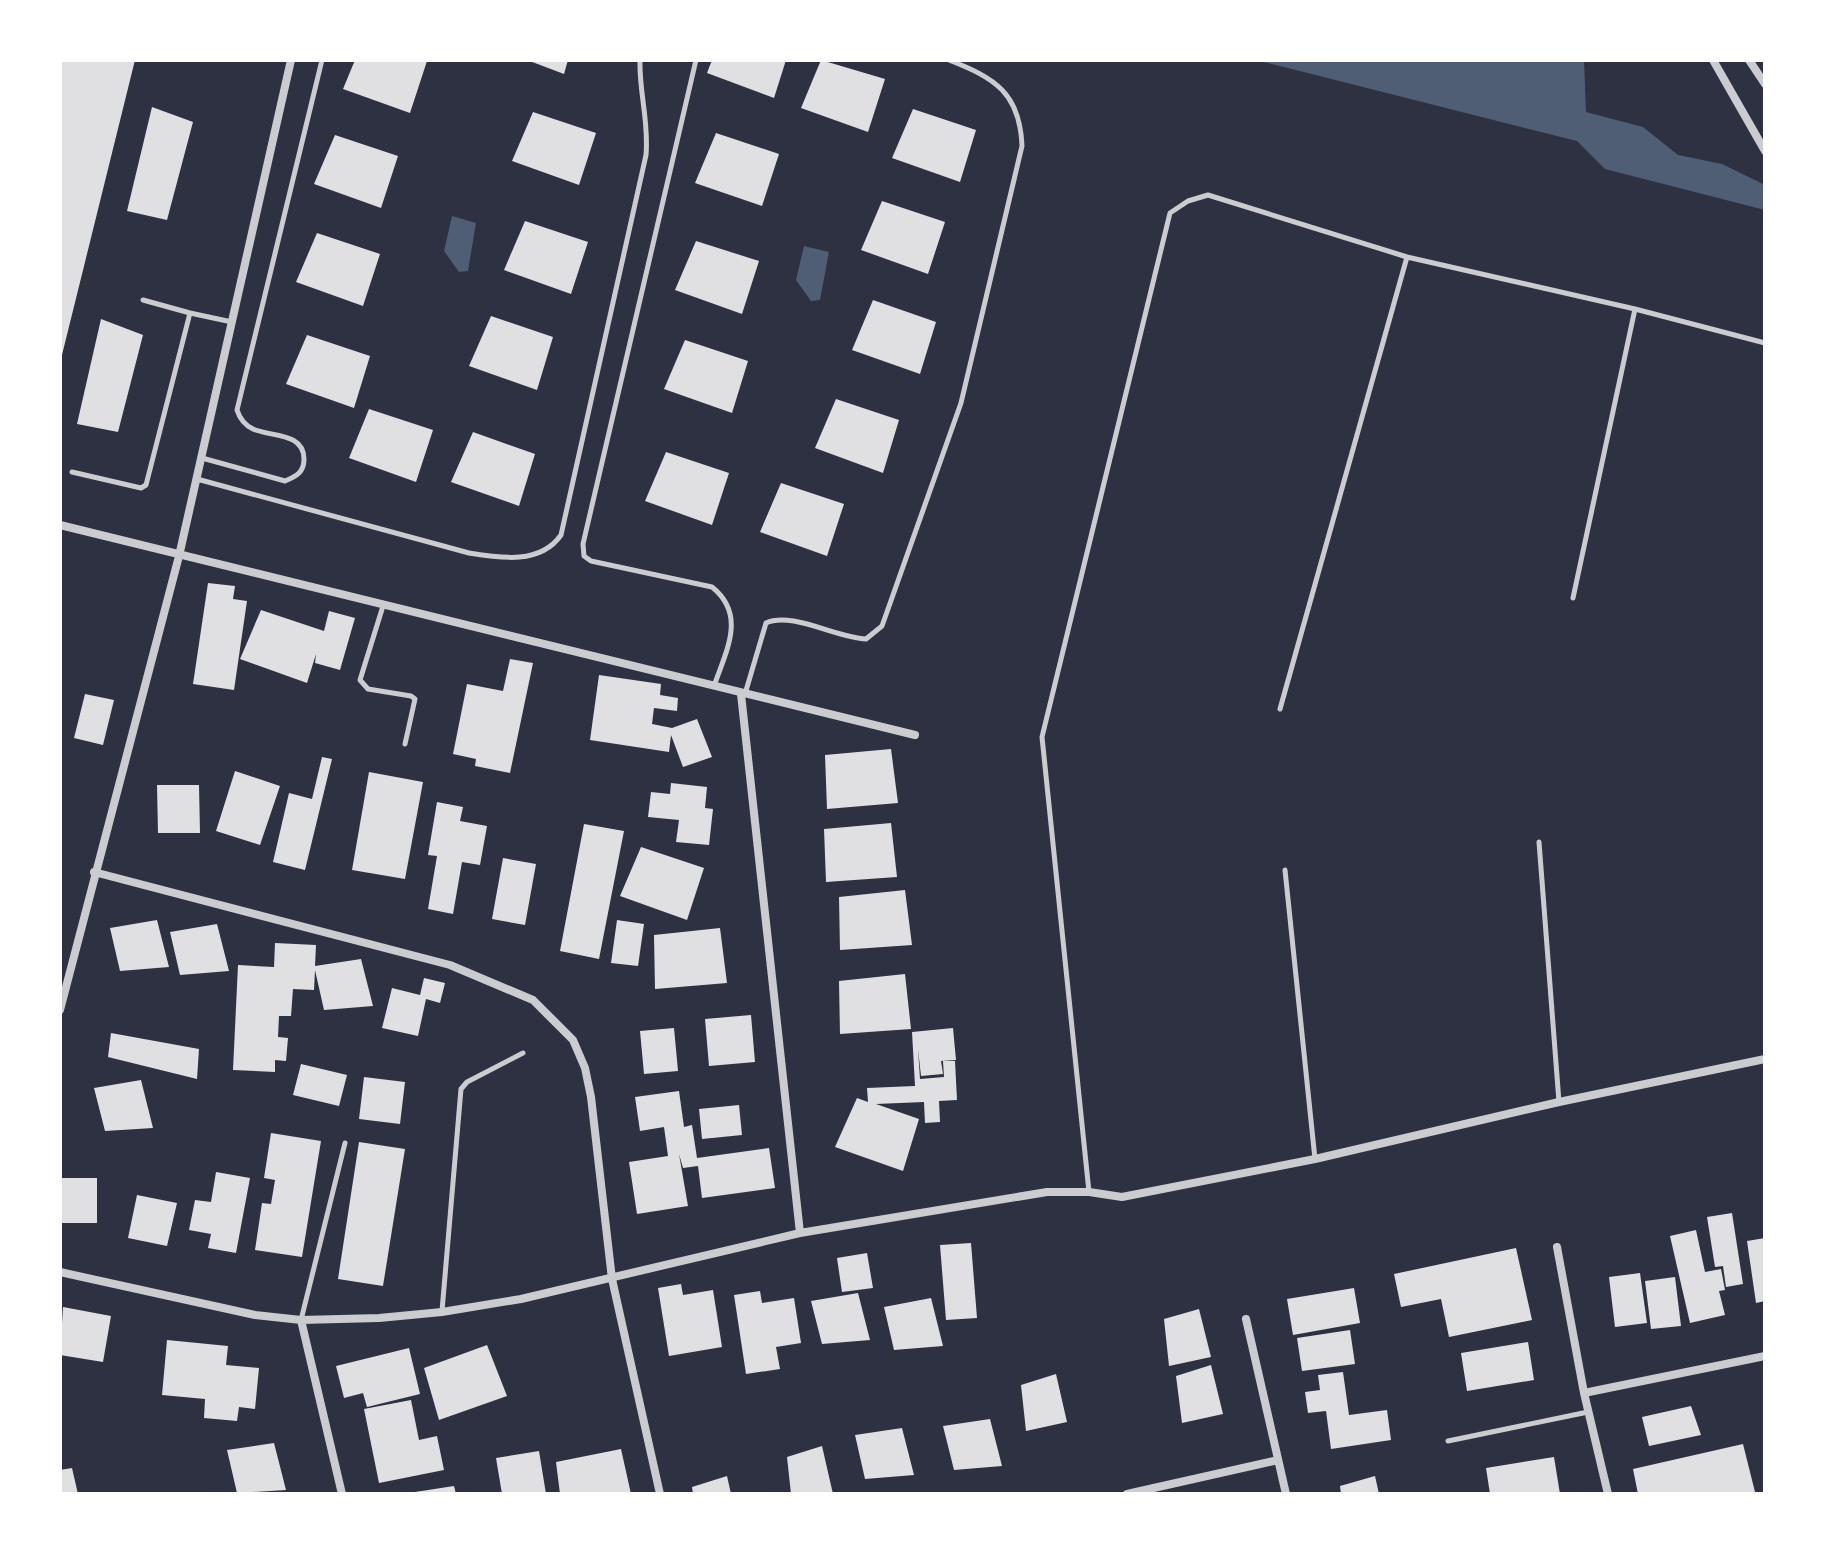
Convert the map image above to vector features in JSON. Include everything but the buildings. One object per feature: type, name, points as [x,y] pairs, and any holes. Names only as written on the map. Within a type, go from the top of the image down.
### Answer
[{"type":"street","points":[[60,1010],[179,556],[291,60]]},
{"type":"street","points":[[1713,60],[1764,150]]},
{"type":"street","points":[[1749,60],[1765,84]]},
{"type":"street","points":[[60,525],[915,735]]},
{"type":"street","points":[[743,694],[800,1233]]},
{"type":"street","points":[[94,872],[450,965],[533,1000],[573,1040],[585,1068],[591,1097],[612,1279],[660,1494]]},
{"type":"street","points":[[60,1272],[255,1315],[301,1320],[379,1318],[442,1312],[612,1279],[800,1233],[1047,1192],[1089,1192],[1122,1197],[1315,1159],[1559,1102],[1765,1059]]},
{"type":"street","points":[[1557,1247],[1584,1393],[1608,1494]]},
{"type":"street","points":[[1246,1319],[1286,1494]]},
{"type":"street","points":[[301,1320],[342,1494]]},
{"type":"street","points":[[1584,1393],[1765,1356]]},
{"type":"street","points":[[1127,1494],[1278,1460]]},
{"type":"lane","points":[[201,458],[285,481],[299,475],[304,466],[305,454],[300,444],[253,429],[240,420],[237,410],[322,60]]},
{"type":"lane","points":[[196,478],[469,553],[505,558],[531,555],[555,544],[561,535],[646,155],[648,134],[646,105],[640,90],[640,60]]},
{"type":"lane","points":[[696,60],[583,544],[584,556],[591,561],[712,587],[718,592],[733,616],[733,629],[714,688]]},
{"type":"lane","points":[[743,694],[766,623],[784,619],[851,639],[866,639],[882,626],[961,403],[1017,176],[1022,137],[1015,108],[1006,92],[984,73],[949,60]]},
{"type":"lane","points":[[1089,1192],[1042,737],[1170,213],[1188,201],[1208,195],[1407,257],[1635,309],[1765,343]]},
{"type":"lane","points":[[1280,709],[1407,257]]},
{"type":"lane","points":[[143,300],[232,322]]},
{"type":"lane","points":[[1573,598],[1635,309]]},
{"type":"lane","points":[[72,472],[141,488],[146,485],[190,313]]},
{"type":"lane","points":[[383,606],[360,680],[368,689],[415,699],[405,744]]},
{"type":"lane","points":[[1539,842],[1559,1102]]},
{"type":"lane","points":[[1285,870],[1315,1159]]},
{"type":"lane","points":[[442,1312],[461,1089],[467,1082],[523,1053]]},
{"type":"lane","points":[[301,1320],[345,1143]]},
{"type":"lane","points":[[1448,1441],[1589,1411]]},
{"type":"water","points":[[1256,60],[1584,60],[1586,112],[1643,127],[1678,155],[1722,164],[1765,185],[1765,210],[1605,169],[1577,141]]},
{"type":"water","points":[[452,216],[476,223],[468,271],[459,272],[444,251]]},
{"type":"water","points":[[804,246],[829,252],[820,300],[811,301],[796,280]]}]
